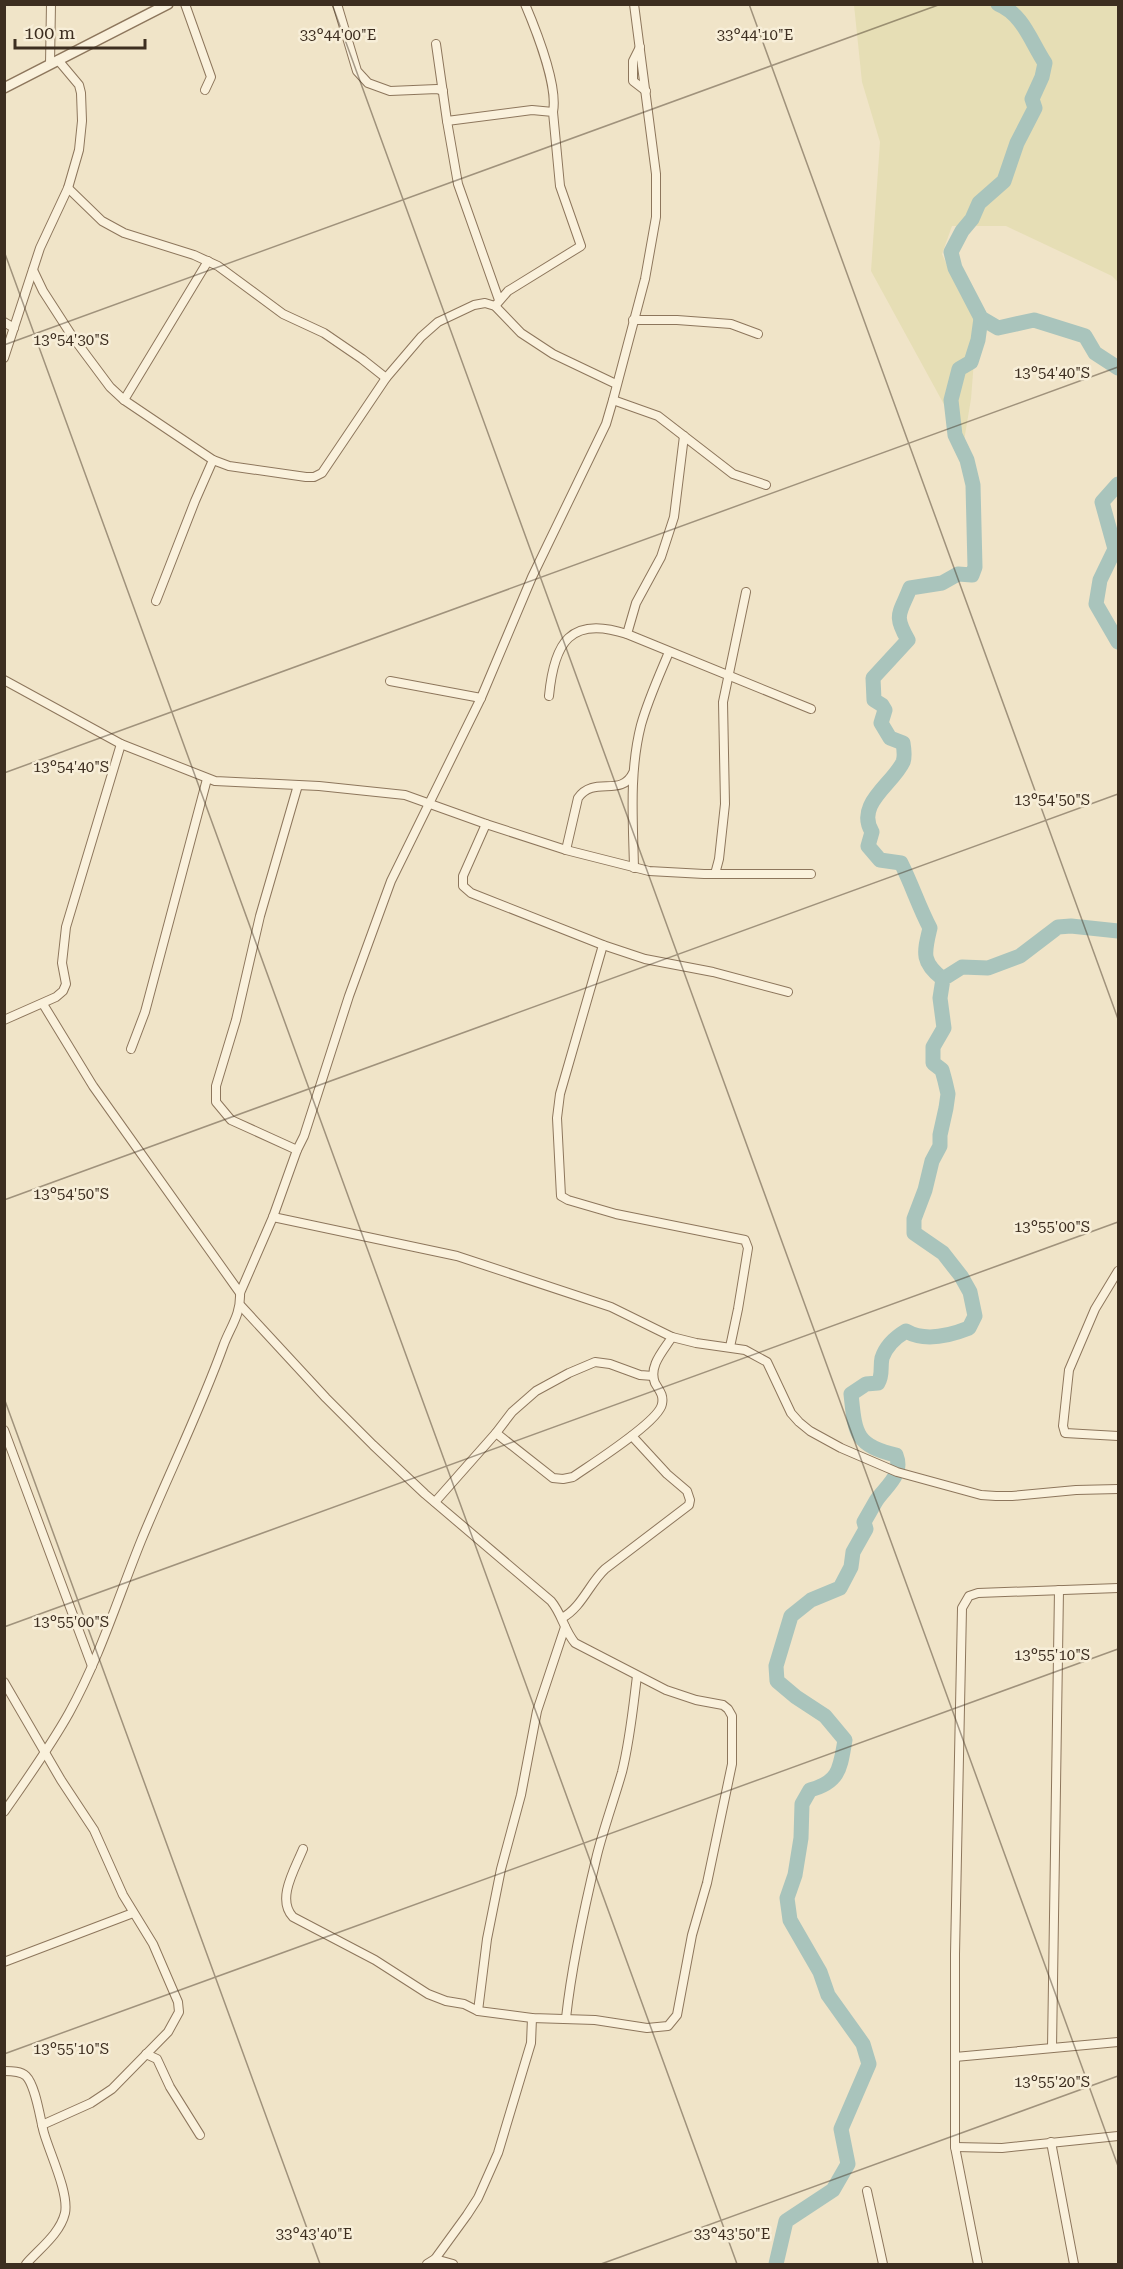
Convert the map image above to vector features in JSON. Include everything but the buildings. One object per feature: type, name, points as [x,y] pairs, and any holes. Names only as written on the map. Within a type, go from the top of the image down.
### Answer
[{"type":"street","points":[[4,358],[48,228],[68,189],[81,137],[79,85],[54,62],[51,4]]},
{"type":"street","points":[[4,88],[168,4]]},
{"type":"street","points":[[185,4],[211,76],[205,90]]},
{"type":"street","points":[[337,4],[357,71],[368,83],[390,92],[437,89],[443,91]]},
{"type":"street","points":[[33,270],[43,291],[72,336],[103,379],[124,400],[213,460],[229,466],[306,477],[319,475],[334,458],[386,378],[421,337],[438,322],[474,305],[497,303],[508,291],[581,246],[560,186],[553,112],[555,104],[549,75],[525,4]]},
{"type":"street","points":[[4,1812],[70,1712],[92,1666],[141,1541],[215,1372],[241,1306],[240,1293],[273,1217],[304,1136],[382,902],[481,698],[532,577],[606,424],[649,261],[656,217],[657,174],[646,91],[633,81],[633,61],[640,47],[634,4]]},
{"type":"street","points":[[436,44],[458,184],[497,303],[521,333],[529,339],[554,354],[616,384]]},
{"type":"street","points":[[447,121],[532,110],[553,112]]},
{"type":"street","points":[[68,189],[93,214],[117,229],[208,261],[231,274],[283,314],[338,342],[386,378]]},
{"type":"street","points":[[124,400],[208,261]]},
{"type":"street","points":[[633,321],[677,320],[731,324],[758,334]]},
{"type":"street","points":[[4,322],[14,328]]},
{"type":"street","points":[[613,400],[658,416],[733,474],[766,485]]},
{"type":"street","points":[[627,634],[636,603],[661,557],[674,517],[684,436]]},
{"type":"street","points":[[156,601],[213,460]]},
{"type":"street","points":[[715,874],[719,859],[725,804],[723,702],[746,592]]},
{"type":"street","points":[[549,696],[556,660],[569,636],[577,630],[591,627],[627,634],[811,708]]},
{"type":"street","points":[[634,868],[634,770],[641,725],[669,652]]},
{"type":"street","points":[[4,680],[121,744],[207,779],[230,783],[298,785],[405,795],[566,850],[634,868],[663,873],[811,873]]},
{"type":"street","points":[[390,681],[481,698]]},
{"type":"street","points":[[4,1020],[43,1004],[63,991],[66,984],[62,963],[63,940],[121,744]]},
{"type":"street","points":[[566,850],[578,798],[583,791],[591,787],[623,785],[629,781],[634,770]]},
{"type":"street","points":[[131,1049],[148,1001],[207,779]]},
{"type":"street","points":[[297,1150],[231,1119],[216,1102],[216,1086],[236,1020],[260,916],[298,785]]},
{"type":"street","points":[[486,824],[463,876],[462,881],[467,890],[603,945],[645,959],[722,974],[788,992]]},
{"type":"street","points":[[603,945],[560,1094],[557,1118],[561,1196],[616,1214],[745,1240],[748,1248],[730,1347]]},
{"type":"street","points":[[43,1004],[93,1086],[240,1293]]},
{"type":"street","points":[[273,1217],[457,1256],[611,1308],[672,1337],[696,1343],[730,1347],[758,1355],[767,1362],[791,1413],[810,1431],[841,1448],[897,1472],[959,1489],[996,1496],[1119,1489]]},
{"type":"street","points":[[1119,1271],[1095,1309],[1069,1370],[1063,1426],[1065,1433],[1119,1436]]},
{"type":"street","points":[[241,1306],[326,1398],[435,1502],[551,1601],[562,1618],[568,1635],[583,1649],[681,1695],[723,1705],[732,1716],[732,1764],[707,1883],[692,1935],[679,2005],[673,2021],[668,2026],[647,2028],[595,2020],[532,2018],[478,2011],[464,2004],[446,2001],[428,1994],[375,1960],[293,1917],[286,1905],[286,1895],[303,1850]]},
{"type":"street","points":[[496,1433],[553,1478],[573,1477],[632,1436],[660,1409],[663,1398],[653,1376],[656,1362],[672,1337]]},
{"type":"street","points":[[435,1502],[512,1412],[536,1391],[587,1365],[603,1362],[653,1376]]},
{"type":"street","points":[[4,1430],[92,1666]]},
{"type":"street","points":[[562,1618],[578,1606],[605,1569],[689,1505],[687,1491],[667,1474],[632,1436]]},
{"type":"street","points":[[978,2265],[955,2147],[955,1954],[962,1608],[969,1596],[978,1593],[1119,1588]]},
{"type":"street","points":[[1052,2048],[1059,1590]]},
{"type":"street","points":[[478,2011],[485,1951],[501,1869],[521,1795],[537,1711],[565,1627]]},
{"type":"street","points":[[566,2018],[578,1939],[627,1745],[637,1676]]},
{"type":"street","points":[[4,1682],[45,1753],[94,1830],[133,1913],[153,1944],[178,2002],[179,2012],[172,2027],[105,2094],[42,2125]]},
{"type":"street","points":[[4,1962],[133,1913]]},
{"type":"street","points":[[427,2265],[435,2259],[478,2198],[498,2153],[531,2043],[532,2018]]},
{"type":"street","points":[[955,2057],[1119,2042]]},
{"type":"street","points":[[146,2054],[157,2059],[170,2087],[200,2134]]},
{"type":"street","points":[[4,2071],[26,2076],[33,2088],[42,2125],[57,2167],[65,2208],[62,2222],[52,2237],[26,2265]]},
{"type":"street","points":[[955,2147],[1002,2148],[1119,2136]]},
{"type":"street","points":[[1051,2142],[1074,2265]]},
{"type":"street","points":[[867,2191],[883,2265]]},
{"type":"street","points":[[435,2259],[453,2265]]},
{"type":"shaded area","points":[[1117,4],[1118,282],[1112,276],[1006,226],[952,226],[942,254],[957,288],[977,322],[971,399],[964,441],[871,271],[880,142],[862,82],[854,5]]},
{"type":"waterway","points":[[998,4],[1014,14],[1026,29],[1045,63],[1042,77],[1032,99],[1035,108],[1017,143],[1004,181],[979,203],[972,219],[962,231],[951,252],[955,268],[981,318],[998,328],[1034,320],[1085,336],[1095,353],[1118,368]]},
{"type":"waterway","points":[[943,979],[928,962],[926,944],[930,928],[901,863],[880,860],[868,846],[872,832],[868,822],[868,812],[877,795],[898,770],[904,755],[903,743],[890,738],[881,723],[885,710],[874,700],[873,678],[908,640],[899,619],[910,588],[942,583],[958,574],[972,575],[975,567],[973,485],[967,460],[955,435],[951,400],[959,369],[971,362],[978,340],[981,318]]},
{"type":"waterway","points":[[1118,484],[1102,502],[1115,549],[1100,580],[1096,604],[1118,642]]},
{"type":"waterway","points":[[776,2264],[786,2221],[833,2190],[848,2164],[841,2129],[869,2064],[863,2044],[828,1995],[820,1972],[790,1920],[787,1898],[795,1875],[801,1838],[802,1804],[810,1790],[820,1787],[833,1778],[840,1766],[845,1740],[825,1716],[777,1681],[776,1666],[791,1616],[811,1600],[840,1588],[851,1567],[853,1552],[866,1529],[864,1522],[898,1469],[896,1455],[872,1447],[859,1435],[851,1394],[866,1384],[878,1383],[881,1361],[886,1350],[906,1331],[929,1337],[945,1335],[969,1328],[975,1316],[970,1292],[961,1276],[943,1253],[914,1233],[914,1219],[925,1190],[932,1161],[940,1146],[948,1094],[942,1070],[933,1063],[933,1047],[944,1028],[940,998],[943,979],[962,967],[988,968],[1020,956],[1058,927],[1071,926],[1118,931]]}]
